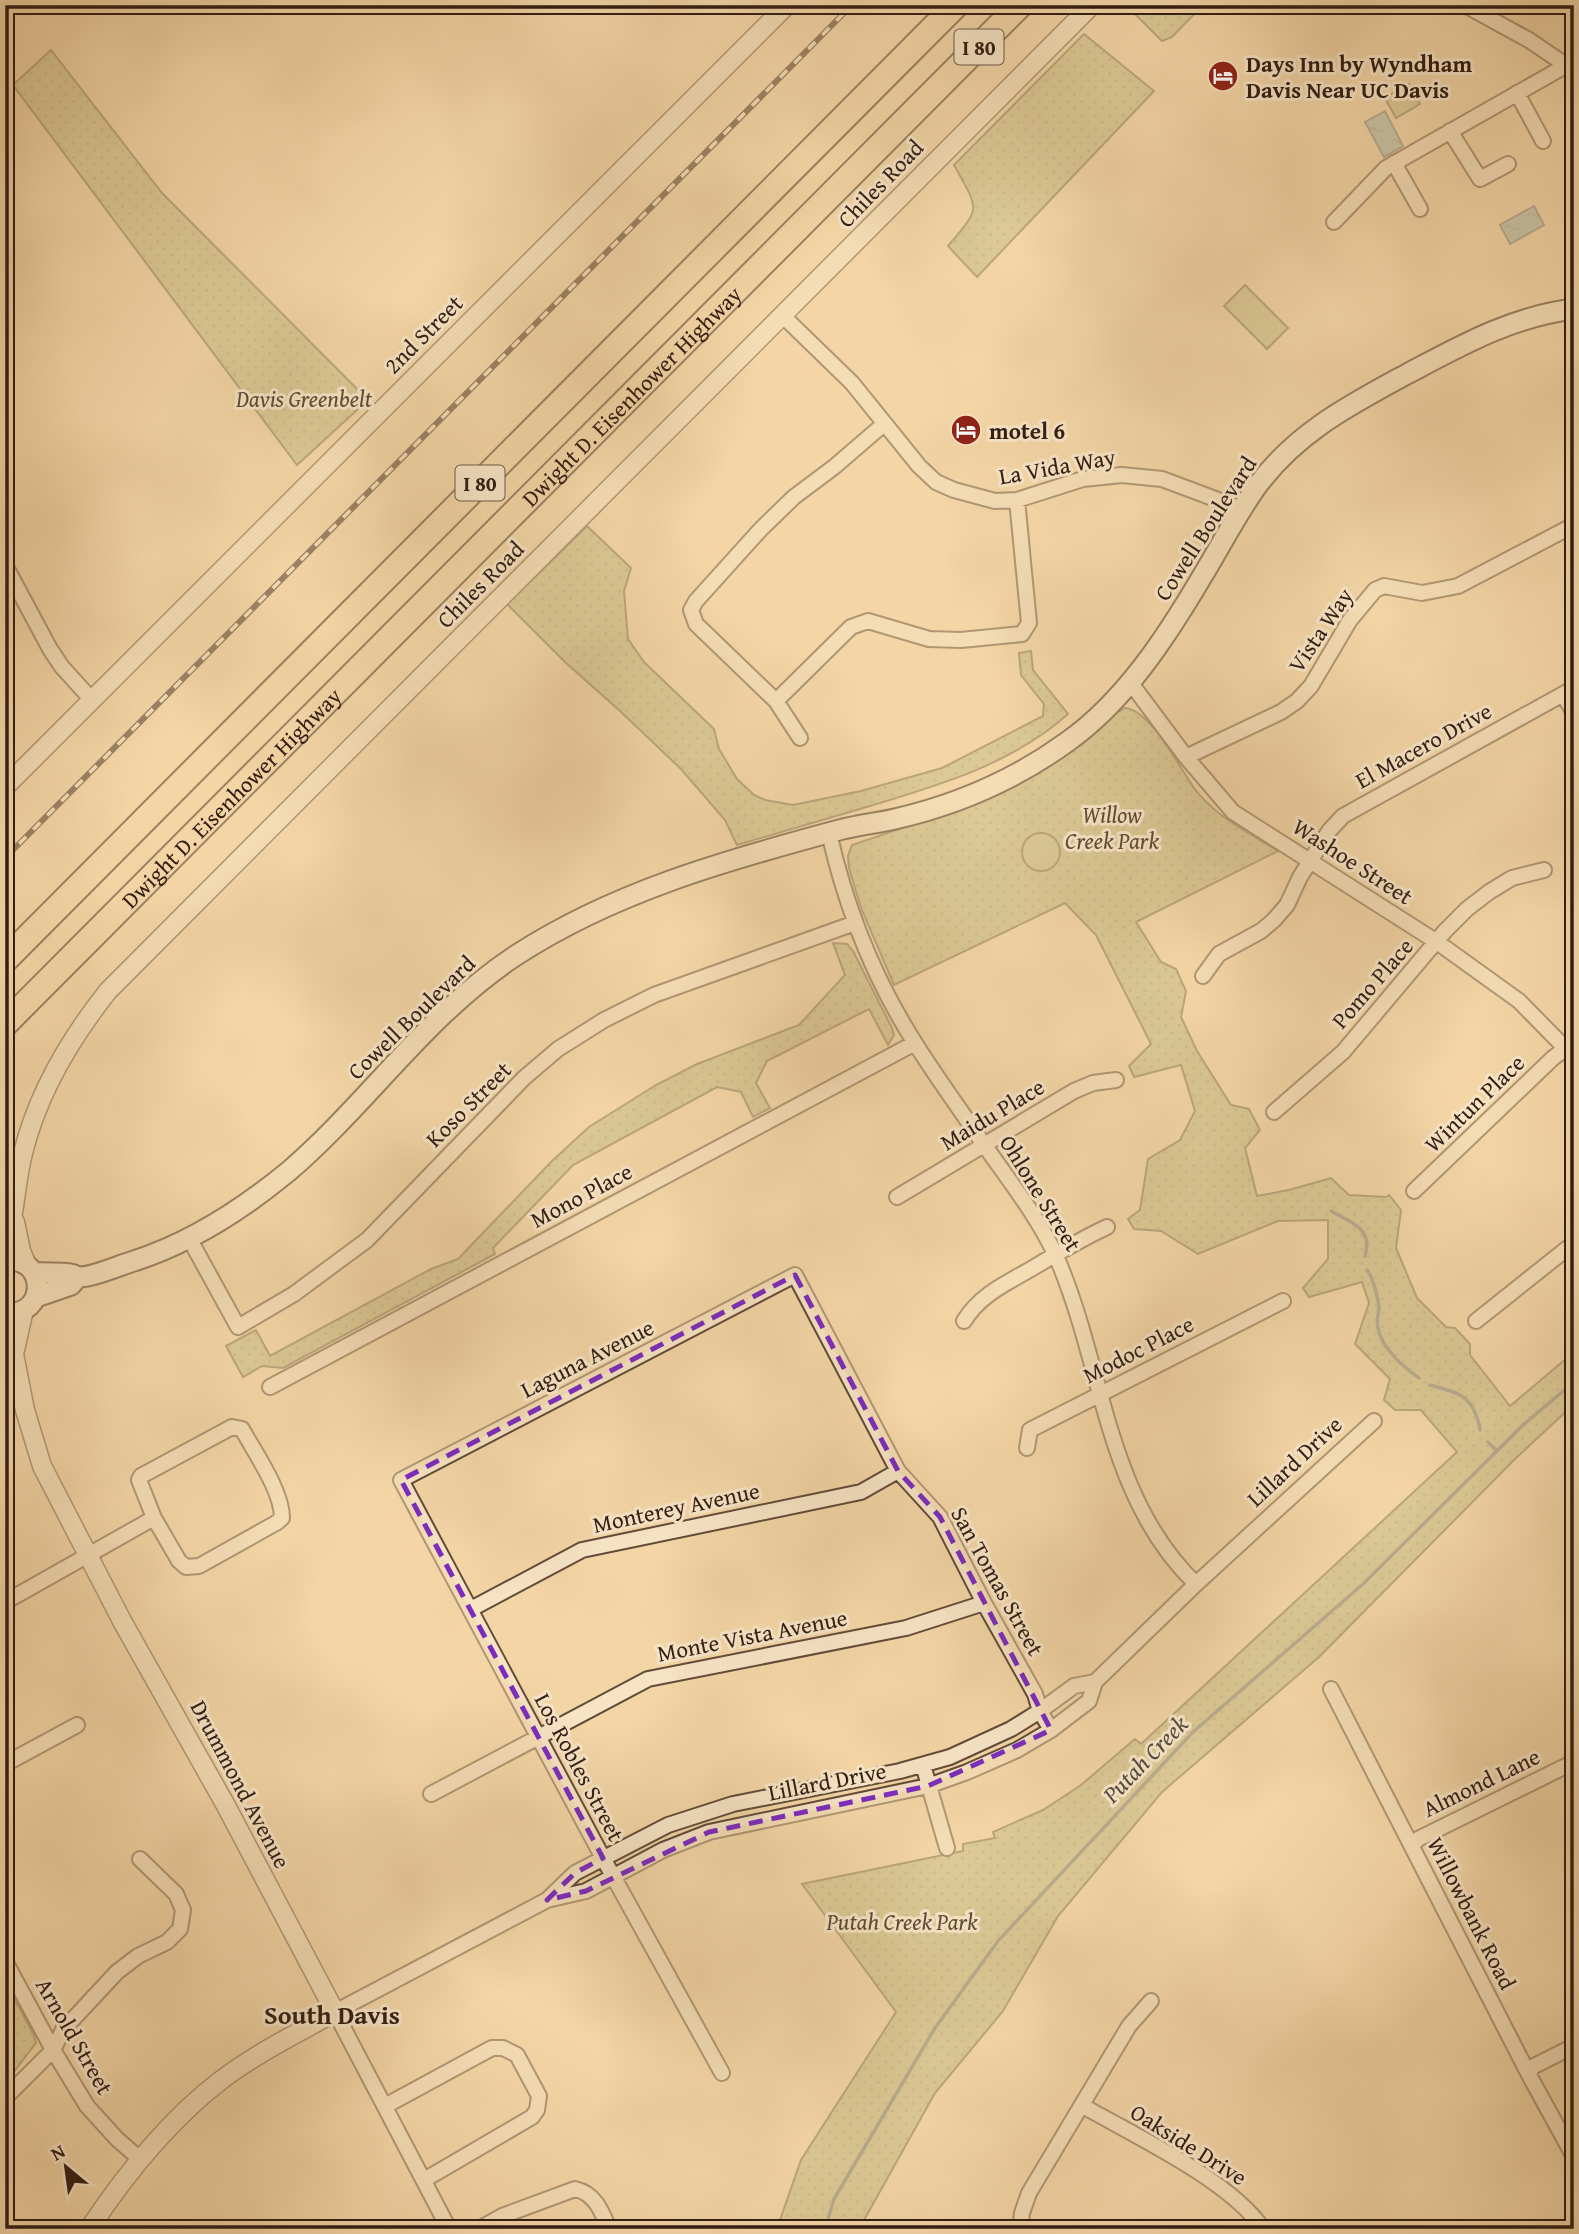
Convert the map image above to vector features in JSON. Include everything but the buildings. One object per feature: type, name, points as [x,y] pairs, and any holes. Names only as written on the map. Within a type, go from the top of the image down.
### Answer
[{"type":"highway","name":"Dwight D. Eisenhower Highway","points":[[5,960],[956,5]]},
{"type":"highway","name":"Dwight D. Eisenhower Highway","points":[[5,1024],[1020,5]]},
{"type":"main road","name":"Cowell Boulevard","points":[[22,1307],[71,1285],[78,1277],[151,1255],[189,1238],[230,1214],[290,1169],[430,1026],[470,989],[555,931],[642,890],[837,831],[992,772],[1046,741],[1104,696],[1126,686],[1156,648],[1260,482],[1293,447],[1350,404],[1463,344],[1528,319],[1574,310]]},
{"type":"main road","name":"Cowell Boulevard","points":[[5,1261],[19,1261],[49,1275],[69,1273],[78,1277]]},
{"type":"main road","points":[[22,1307],[37,1280],[30,1268]]},
{"type":"street","name":"2nd Street","points":[[5,787],[787,5]]},
{"type":"street","name":"Chiles Road","points":[[14,1217],[23,1153],[35,1115],[56,1067],[81,1026],[108,990],[1091,5]]},
{"type":"street","points":[[1465,5],[1529,40],[1570,68]]},
{"type":"street","points":[[1335,222],[1386,168],[1517,93],[1570,68]]},
{"type":"street","points":[[1517,93],[1543,141]]},
{"type":"street","points":[[1450,131],[1480,179],[1508,164]]},
{"type":"street","points":[[1394,163],[1420,209]]},
{"type":"street","name":"La Vida Way","points":[[783,316],[852,383],[919,466],[936,482],[973,496],[1017,500],[1083,479],[1122,475],[1162,479],[1242,509]]},
{"type":"street","points":[[800,738],[776,701],[696,624],[691,610],[761,528],[794,497],[884,424]]},
{"type":"street","points":[[776,701],[851,627],[859,623],[868,621],[929,639],[961,640],[1022,635],[1029,623],[1017,500]]},
{"type":"street","name":"Vista Way","points":[[1186,757],[1281,712],[1297,701],[1311,686],[1350,620],[1375,590],[1384,586],[1422,593],[1458,586],[1574,525]]},
{"type":"street","points":[[5,565],[50,649],[62,667],[92,700]]},
{"type":"street","name":"Washoe Street","points":[[1126,686],[1233,812],[1437,942],[1519,1001],[1570,1052]]},
{"type":"street","points":[[1569,691],[1574,713]]},
{"type":"street","name":"El Macero Drive","points":[[1203,976],[1219,954],[1261,931],[1275,920],[1287,905],[1300,877],[1329,831],[1343,816],[1360,804],[1569,691]]},
{"type":"street","name":"Ohlone Street","points":[[837,831],[855,923],[880,981],[915,1043],[1034,1217],[1055,1254],[1073,1301],[1126,1478],[1166,1552],[1196,1584]]},
{"type":"street","name":"Pomo Place","points":[[1274,1112],[1343,1052],[1460,916],[1489,892],[1512,878],[1544,870]]},
{"type":"street","name":"Koso Street","points":[[189,1238],[238,1327],[294,1294],[367,1240],[524,1078],[558,1049],[604,1020],[654,995],[855,923]]},
{"type":"street","name":"Mono Place","points":[[270,1387],[915,1043]]},
{"type":"street","name":"Wintun Place","points":[[1414,1191],[1553,1058],[1570,1052]]},
{"type":"street","name":"Maidu Place","points":[[897,1197],[1074,1091],[1093,1083],[1116,1080]]},
{"type":"street","points":[[5,1249],[14,1217]]},
{"type":"street","points":[[14,1217],[21,1251],[30,1268]]},
{"type":"street","points":[[964,1321],[973,1307],[988,1294],[1107,1227]]},
{"type":"street","points":[[1476,1321],[1574,1243]]},
{"type":"street","name":"San Tomas Street","points":[[795,1275],[898,1471],[940,1517],[1035,1694],[1051,1730]]},
{"type":"street","name":"Laguna Avenue","points":[[401,1480],[795,1275]]},
{"type":"street","name":"Modoc Place","points":[[1027,1448],[1031,1430],[1283,1301]]},
{"type":"street","name":"Drummond Avenue","points":[[14,1354],[22,1307]]},
{"type":"street","name":"Drummond Avenue","points":[[5,1327],[42,1466],[122,1621],[225,1804],[449,2229]]},
{"type":"street","name":"Lillard Drive","points":[[89,2229],[141,2160],[191,2106],[220,2081],[269,2048],[547,1900],[586,1891],[680,1842],[730,1826],[928,1786],[989,1763],[1051,1730],[1089,1701],[1096,1682],[1196,1584],[1374,1421]]},
{"type":"street","points":[[232,1427],[242,1429],[263,1466],[282,1509],[282,1518],[199,1566],[186,1567],[179,1561],[154,1518],[139,1480],[141,1476],[232,1427]]},
{"type":"street","name":"Monterey Avenue","points":[[471,1609],[582,1550],[861,1492],[898,1471]]},
{"type":"street","name":"Los Robles Street","points":[[401,1480],[613,1877],[722,2073]]},
{"type":"street","points":[[5,1602],[154,1518]]},
{"type":"street","name":"Monte Vista Avenue","points":[[431,1794],[648,1679],[906,1628],[984,1603]]},
{"type":"street","name":"Lillard Drive","points":[[547,1900],[576,1873],[645,1836],[691,1816],[770,1796],[923,1765],[980,1744],[1041,1712],[1074,1686],[1096,1682]]},
{"type":"street","name":"Willowbank Road","points":[[1331,1689],[1528,2073],[1574,2157]]},
{"type":"street","points":[[5,1763],[77,1725]]},
{"type":"street","points":[[980,1744],[989,1763]]},
{"type":"street","name":"Almond Lane","points":[[1412,1846],[1418,1839],[1574,1762]]},
{"type":"street","points":[[923,1765],[947,1848]]},
{"type":"street","points":[[770,1796],[774,1817]]},
{"type":"street","points":[[5,2098],[13,2087],[53,2050],[63,2030],[117,1972],[138,1956],[167,1942],[180,1929],[183,1910],[177,1894],[140,1859]]},
{"type":"street","name":"Arnold Street","points":[[5,1961],[87,2106],[117,2139],[141,2160]]},
{"type":"street","points":[[1020,2229],[1029,2193],[1129,2026],[1151,2001]]},
{"type":"street","points":[[1528,2073],[1534,2066],[1574,2046]]},
{"type":"street","points":[[385,2106],[492,2049],[503,2048],[517,2055],[540,2096],[537,2110],[532,2117],[424,2180]]},
{"type":"street","name":"Oakside Drive","points":[[1083,2106],[1204,2175],[1252,2213],[1263,2229]]},
{"type":"street","points":[[479,2229],[502,2216],[575,2189],[591,2196],[609,2229]]},
{"type":"highlighted area","points":[[795,1275],[898,1471],[940,1517],[1051,1730],[928,1786],[709,1832],[586,1891],[547,1900],[575,1873],[603,1858],[401,1480]]},
{"type":"green space","points":[[1126,5],[1203,5],[1172,37],[1162,41]]},
{"type":"green space","points":[[1084,34],[1154,91],[977,277],[948,246],[967,223],[973,208],[972,200],[954,165]]},
{"type":"green space","name":"Davis Greenbelt","points":[[51,50],[162,193],[368,400],[297,465],[13,85]]},
{"type":"green space","points":[[1409,84],[1420,104],[1396,118],[1385,98]]},
{"type":"green space","points":[[1245,285],[1288,328],[1267,349],[1224,306]]},
{"type":"green space","points":[[587,526],[631,568],[624,591],[628,639],[644,662],[714,729],[719,749],[737,779],[754,795],[765,800],[793,805],[861,791],[942,768],[1043,716],[1044,704],[1021,675],[1019,653],[1031,651],[1033,670],[1068,714],[1023,747],[949,781],[737,845],[725,820],[681,769],[565,662],[507,604]]},
{"type":"green space","points":[[1125,708],[1144,718],[1153,728],[1200,796],[1231,822],[1278,851],[1136,922],[1161,962],[1176,969],[1186,991],[1181,1017],[1197,1051],[1231,1105],[1249,1109],[1260,1130],[1245,1148],[1257,1196],[1331,1178],[1349,1195],[1389,1195],[1401,1210],[1396,1248],[1417,1298],[1446,1327],[1455,1328],[1470,1344],[1470,1355],[1510,1406],[1574,1352],[1574,1404],[1515,1459],[1319,1657],[1162,1792],[1058,1916],[1003,2011],[935,2093],[859,2229],[760,2229],[780,2220],[801,2160],[896,2012],[802,1884],[963,1851],[963,1844],[995,1838],[993,1832],[1043,1810],[1081,1785],[1135,1739],[1141,1744],[1457,1452],[1421,1410],[1395,1410],[1384,1400],[1390,1379],[1355,1344],[1369,1303],[1362,1282],[1309,1297],[1303,1288],[1328,1259],[1328,1220],[1278,1221],[1198,1254],[1161,1231],[1134,1229],[1128,1219],[1140,1210],[1148,1159],[1180,1140],[1195,1111],[1181,1065],[1134,1077],[1129,1066],[1151,1044],[1096,935],[1065,903],[894,985],[861,908],[849,868],[848,856],[852,845],[949,812]]},
{"type":"green space","points":[[1041,833],[1054,839],[1060,852],[1054,865],[1041,871],[1028,865],[1022,852],[1028,839]]},
{"type":"green space","points":[[833,943],[847,944],[853,951],[892,1028],[894,1035],[888,1045],[869,1009],[767,1061],[756,1083],[770,1108],[753,1117],[741,1092],[717,1087],[573,1165],[493,1248],[495,1254],[283,1368],[262,1366],[243,1377],[226,1346],[256,1330],[270,1356],[431,1269],[458,1259],[551,1162],[589,1127],[656,1085],[697,1064],[799,1025],[845,975]]},
{"type":"green space","points":[[5,1982],[36,2043],[5,2083]]},
{"type":"water","points":[[1385,111],[1403,146],[1384,157],[1365,122]]},
{"type":"water","points":[[1534,206],[1544,225],[1510,244],[1500,225]]},
{"type":"waterway","points":[[1331,1211],[1359,1227],[1366,1239],[1365,1256]]},
{"type":"waterway","points":[[1367,1270],[1372,1278],[1379,1306],[1377,1325],[1380,1336],[1388,1350],[1419,1378]]},
{"type":"waterway","name":"Putah Creek","points":[[825,2229],[834,2199],[935,2028],[998,1941],[1193,1732],[1363,1584],[1522,1426],[1574,1382]]},
{"type":"waterway","points":[[1430,1385],[1464,1398],[1474,1410],[1480,1430]]},
{"type":"waterway","points":[[1488,1442],[1497,1451]]},
{"type":"railway","points":[[5,858],[852,5]]},
{"type":"place","name":"Days Inn by Wyndham Davis Near UC Davis","points":[[1223,76]]},
{"type":"place","name":"motel 6","points":[[966,430]]},
{"type":"district","name":"South Davis","points":[[332,2014]]},
{"type":"park label","name":"Willow Creek Park","points":[[1112,827]]},
{"type":"park label","name":"Putah Creek Park","points":[[902,1921]]}]
